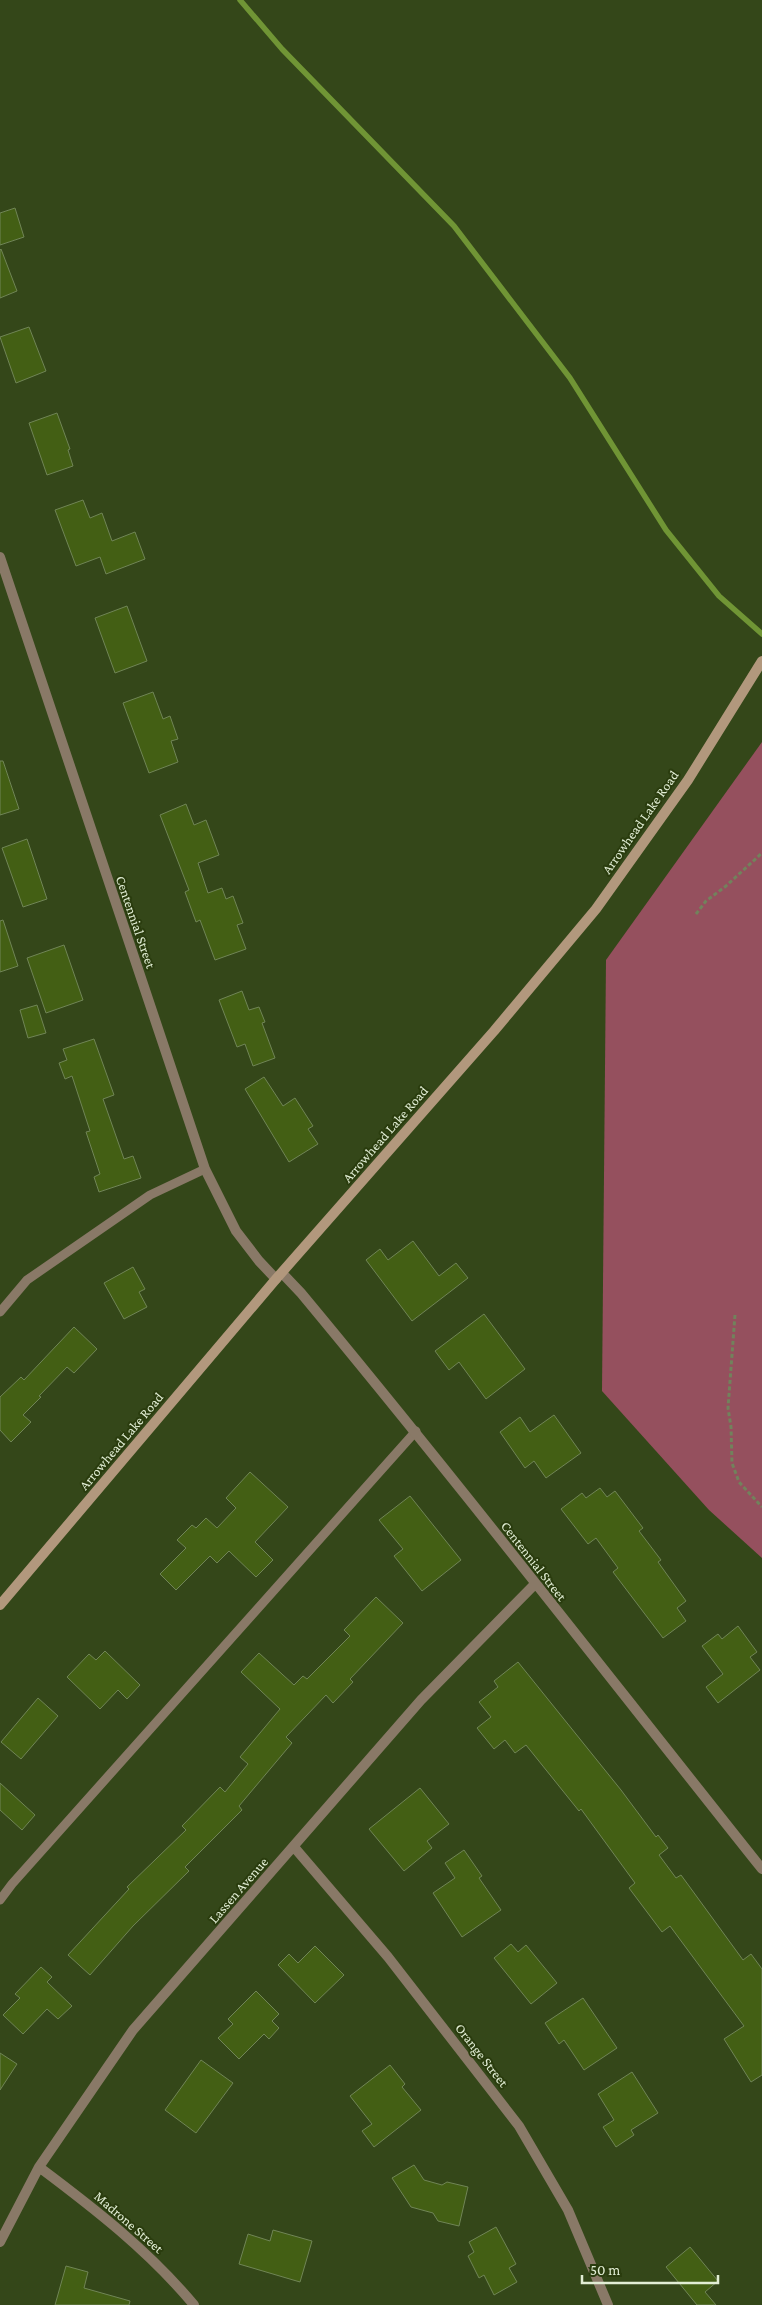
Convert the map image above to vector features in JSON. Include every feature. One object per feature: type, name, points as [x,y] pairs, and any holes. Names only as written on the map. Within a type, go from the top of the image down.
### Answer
[{"type":"main road","name":"Arrowhead Lake Road","points":[[0,1605],[279,1276],[494,1031],[596,909],[688,780],[762,661]]},
{"type":"street","name":"Centennial Street","points":[[0,557],[205,1169],[236,1231],[259,1261],[302,1293],[416,1431],[534,1584],[762,1868]]},
{"type":"street","name":"Lassen Avenue","points":[[0,2242],[39,2167],[133,2030],[421,1700],[534,1584]]},
{"type":"street","name":"Orange Street","points":[[294,1847],[388,1957],[520,2126],[568,2210],[608,2305]]},
{"type":"street","name":"Madrone Street","points":[[39,2167],[115,2224],[171,2277],[194,2305]]},
{"type":"lane","points":[[0,1312],[27,1280],[150,1195],[205,1169]]},
{"type":"lane","points":[[0,1900],[12,1884],[416,1431]]},
{"type":"path","points":[[696,914],[706,901],[726,886],[762,853]]},
{"type":"path","points":[[735,1315],[728,1408],[731,1427],[732,1463],[739,1482],[762,1507]]},
{"type":"shaded area","points":[[762,742],[762,1558],[709,1510],[602,1391],[606,960]]},
{"type":"building","points":[[15,208],[24,237],[0,245],[0,213]]},
{"type":"building","points":[[0,250],[17,291],[0,298]]},
{"type":"building","points":[[29,327],[46,371],[16,383],[0,337]]},
{"type":"building","points":[[57,413],[70,449],[68,450],[73,466],[47,475],[29,423]]},
{"type":"building","points":[[83,500],[90,518],[102,513],[112,541],[135,532],[145,559],[106,574],[100,557],[76,566],[55,510]]},
{"type":"building","points":[[127,606],[147,661],[115,673],[95,618]]},
{"type":"building","points":[[153,692],[163,719],[170,716],[178,739],[171,741],[178,762],[149,773],[123,703]]},
{"type":"building","points":[[0,761],[3,761],[19,809],[0,815]]},
{"type":"building","points":[[186,804],[194,825],[206,820],[219,855],[198,863],[208,893],[222,888],[226,899],[233,896],[243,923],[237,925],[246,949],[215,960],[200,920],[196,922],[185,892],[189,890],[160,815]]},
{"type":"building","points":[[27,839],[47,899],[23,907],[2,848]]},
{"type":"building","points":[[3,920],[18,966],[0,972],[0,921]]},
{"type":"building","points":[[64,945],[83,1000],[46,1013],[27,958]]},
{"type":"building","points":[[242,991],[249,1010],[259,1007],[265,1022],[262,1023],[275,1058],[253,1066],[245,1044],[237,1047],[219,1000]]},
{"type":"building","points":[[37,1005],[46,1033],[28,1038],[20,1010]]},
{"type":"building","points":[[94,1039],[114,1095],[103,1099],[124,1159],[133,1156],[141,1178],[99,1192],[94,1177],[100,1174],[86,1132],[90,1131],[72,1076],[65,1079],[59,1063],[67,1060],[63,1049]]},
{"type":"building","points":[[264,1077],[283,1106],[295,1098],[313,1126],[308,1129],[318,1144],[289,1162],[245,1089]]},
{"type":"building","points":[[413,1241],[439,1276],[456,1263],[468,1278],[412,1321],[366,1260],[380,1249],[388,1260]]},
{"type":"building","points":[[133,1267],[145,1289],[139,1292],[147,1307],[124,1319],[104,1283]]},
{"type":"building","points":[[484,1314],[525,1369],[486,1399],[459,1362],[449,1370],[435,1351]]},
{"type":"building","points":[[74,1327],[97,1349],[74,1373],[67,1367],[39,1396],[41,1397],[23,1415],[31,1422],[11,1442],[0,1430],[0,1397],[21,1377],[24,1380]]},
{"type":"building","points":[[554,1415],[581,1453],[546,1478],[534,1461],[525,1468],[500,1432],[520,1417],[530,1432]]},
{"type":"building","points":[[250,1472],[288,1507],[255,1542],[273,1560],[256,1577],[229,1551],[217,1563],[210,1556],[176,1590],[160,1574],[186,1548],[177,1540],[192,1525],[196,1528],[206,1518],[217,1528],[236,1508],[226,1498]]},
{"type":"building","points":[[600,1488],[607,1497],[615,1491],[643,1528],[639,1531],[661,1560],[658,1562],[686,1601],[677,1608],[686,1621],[663,1638],[613,1572],[618,1568],[596,1538],[588,1544],[561,1509],[582,1493],[586,1498]]},
{"type":"building","points":[[410,1496],[461,1560],[422,1591],[394,1556],[403,1549],[379,1520]]},
{"type":"building","points":[[376,1597],[403,1623],[350,1679],[353,1682],[333,1703],[326,1695],[286,1737],[292,1743],[239,1806],[242,1810],[185,1867],[189,1871],[133,1926],[90,1975],[68,1955],[129,1889],[127,1887],[186,1830],[182,1826],[220,1787],[225,1792],[248,1764],[240,1757],[280,1709],[241,1672],[259,1653],[294,1685],[303,1676],[307,1679],[350,1636],[344,1630]]},
{"type":"building","points":[[738,1626],[757,1652],[750,1657],[760,1670],[718,1703],[706,1687],[723,1674],[702,1646],[718,1634],[722,1639]]},
{"type":"building","points":[[105,1651],[140,1685],[127,1699],[118,1690],[100,1709],[67,1677],[89,1654],[96,1660]]},
{"type":"building","points":[[518,1662],[621,1790],[656,1837],[658,1835],[668,1848],[659,1855],[676,1878],[681,1875],[743,1960],[751,1954],[762,1969],[762,2075],[751,2082],[724,2039],[744,2026],[670,1926],[662,1932],[629,1888],[635,1883],[581,1809],[579,1811],[526,1745],[515,1753],[505,1740],[494,1749],[477,1728],[491,1717],[479,1702],[498,1687],[494,1681]]},
{"type":"building","points":[[38,1698],[58,1716],[21,1759],[1,1742]]},
{"type":"building","points":[[0,1783],[35,1815],[22,1830],[0,1810]]},
{"type":"building","points":[[420,1788],[449,1824],[427,1841],[432,1848],[404,1871],[369,1829]]},
{"type":"building","points":[[464,1850],[482,1876],[479,1878],[501,1910],[462,1937],[433,1893],[455,1878],[445,1863]]},
{"type":"building","points":[[511,1944],[518,1952],[526,1945],[557,1983],[531,2004],[494,1958]]},
{"type":"building","points":[[315,1946],[344,1975],[315,2003],[278,1965],[289,1954],[298,1963]]},
{"type":"building","points":[[41,1967],[52,1977],[47,1982],[72,2006],[58,2019],[47,2009],[23,2034],[3,2015],[20,1998],[15,1994]]},
{"type":"building","points":[[256,1991],[279,2014],[272,2021],[279,2028],[269,2039],[264,2034],[239,2059],[218,2038],[233,2024],[228,2019]]},
{"type":"building","points":[[583,1998],[617,2048],[584,2070],[564,2040],[559,2044],[545,2023]]},
{"type":"building","points":[[0,2053],[17,2064],[0,2090]]},
{"type":"building","points":[[201,2060],[233,2083],[196,2133],[165,2110]]},
{"type":"building","points":[[390,2065],[405,2084],[402,2087],[421,2110],[374,2147],[362,2131],[372,2124],[350,2096]]},
{"type":"building","points":[[632,2072],[658,2113],[631,2130],[634,2135],[616,2147],[603,2127],[614,2120],[598,2094]]},
{"type":"building","points":[[414,2165],[424,2180],[442,2185],[447,2182],[468,2187],[459,2226],[438,2221],[433,2213],[411,2207],[392,2178]]},
{"type":"building","points":[[496,2227],[516,2264],[509,2268],[517,2282],[494,2295],[484,2275],[479,2278],[468,2256],[474,2252],[469,2242]]},
{"type":"building","points":[[273,2230],[312,2241],[300,2282],[239,2264],[248,2234],[270,2241]]},
{"type":"building","points":[[690,2247],[718,2281],[705,2292],[716,2305],[697,2305],[666,2267]]},
{"type":"building","points":[[66,2266],[88,2272],[84,2288],[130,2301],[129,2305],[55,2305]]},
{"type":"waterway","points":[[240,0],[282,49],[454,226],[570,378],[666,530],[719,596],[762,634]]}]
